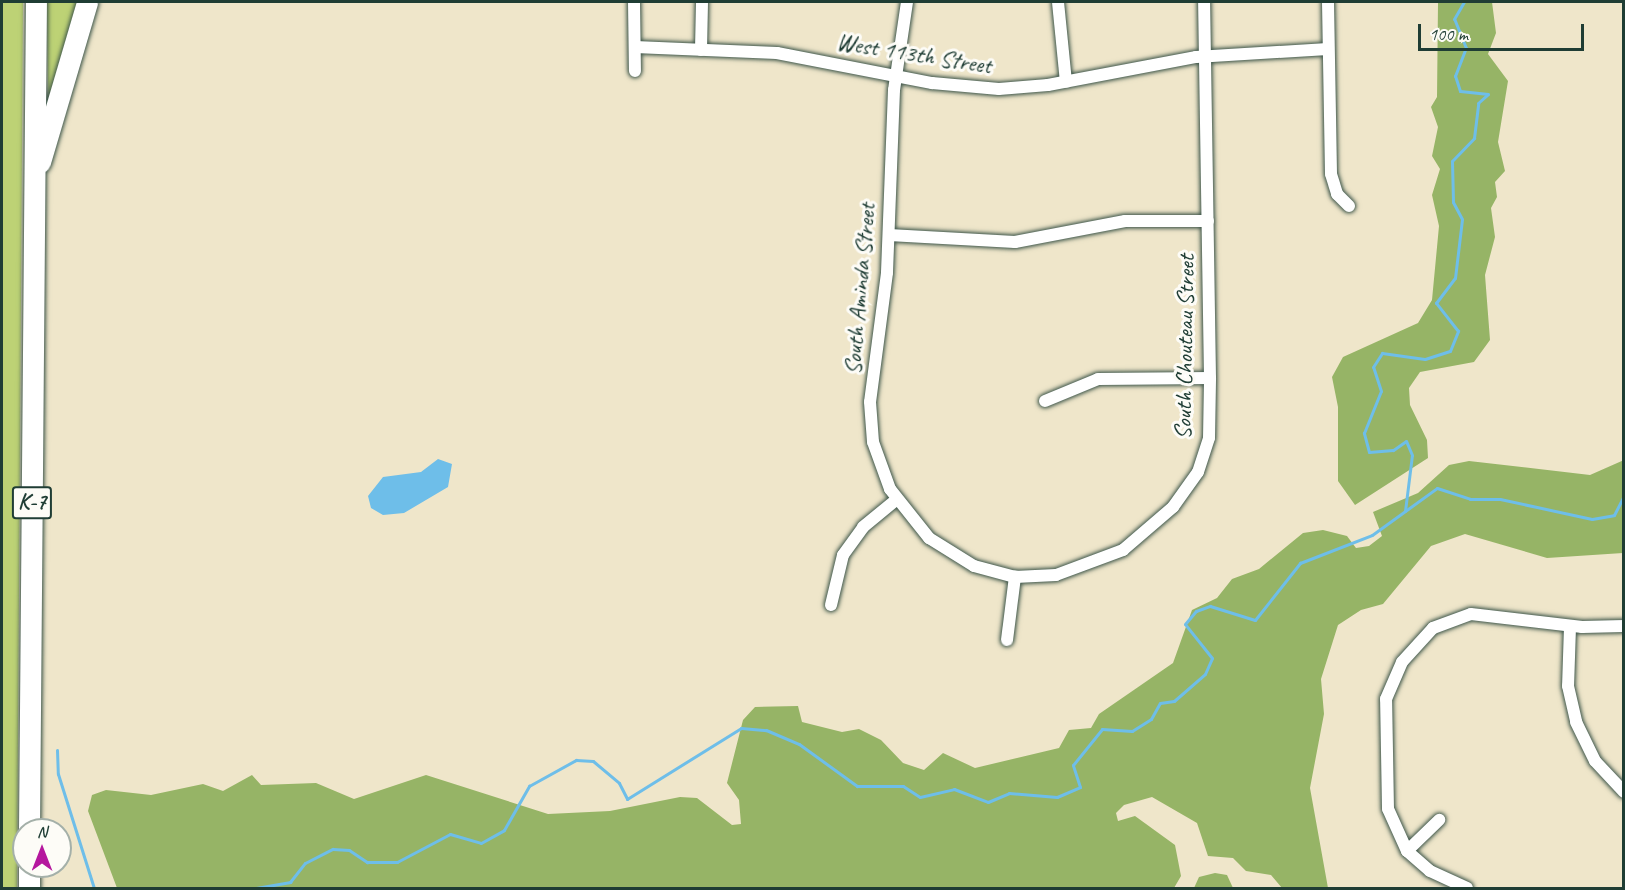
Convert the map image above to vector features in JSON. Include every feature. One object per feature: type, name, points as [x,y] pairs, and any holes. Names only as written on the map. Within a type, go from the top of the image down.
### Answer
[{"type":"highway","name":"K-7","points":[[29,818],[36,2]]},
{"type":"highway","points":[[35,176],[87,2]]},
{"type":"street","points":[[634,2],[635,72]]},
{"type":"street","points":[[701,50],[702,2]]},
{"type":"street","name":"South Aminda Street","points":[[907,2],[896,76],[889,235],[870,402],[873,442],[897,499],[949,554]]},
{"type":"street","points":[[1058,2],[1065,82]]},
{"type":"street","name":"South Chouteau Street","points":[[949,554],[1015,578],[1056,575],[1123,550],[1173,507],[1198,472],[1209,438],[1210,378],[1204,2]]},
{"type":"street","points":[[1328,2],[1331,174],[1337,194],[1349,206]]},
{"type":"street","name":"West 113th Street","points":[[635,47],[777,53],[896,76],[999,89],[1065,82],[1204,56],[1328,49]]},
{"type":"street","points":[[889,235],[1015,242],[1125,221],[1208,221]]},
{"type":"street","points":[[1045,401],[1098,379],[1210,378]]},
{"type":"street","points":[[831,604],[843,555],[863,527],[897,499]]},
{"type":"street","points":[[1007,640],[1015,578]]},
{"type":"street","points":[[1467,888],[1430,872],[1407,851],[1388,809],[1385,722],[1392,680],[1414,644],[1433,628],[1471,614],[1570,627],[1623,626]]},
{"type":"street","points":[[1570,627],[1568,686],[1576,722],[1594,761],[1623,792]]},
{"type":"street","points":[[1407,851],[1439,820]]},
{"type":"green space","points":[[3,2],[23,2],[17,818],[12,818],[12,878],[17,878],[17,888],[2,888]]},
{"type":"green space","points":[[47,2],[81,2],[49,110],[48,80]]},
{"type":"green space","points":[[1492,2],[1496,33],[1488,54],[1508,81],[1498,142],[1505,171],[1495,182],[1497,197],[1491,208],[1495,237],[1485,275],[1490,340],[1474,362],[1420,372],[1409,388],[1410,405],[1427,440],[1428,458],[1355,505],[1338,481],[1338,407],[1332,377],[1343,357],[1418,323],[1432,300],[1439,226],[1432,195],[1440,169],[1432,156],[1438,127],[1431,107],[1437,97],[1438,3]]},
{"type":"green space","points":[[1624,460],[1623,553],[1547,558],[1465,534],[1431,546],[1383,604],[1361,610],[1338,625],[1321,679],[1324,714],[1310,788],[1328,888],[1282,888],[1271,875],[1246,871],[1233,858],[1208,856],[1197,823],[1152,797],[1124,805],[1116,813],[1118,821],[1135,816],[1175,845],[1181,876],[1174,888],[117,888],[88,811],[92,795],[106,790],[151,795],[203,784],[223,791],[252,775],[261,785],[316,783],[354,799],[426,775],[548,814],[610,811],[680,797],[697,798],[732,825],[741,824],[739,800],[727,783],[743,720],[755,707],[798,706],[802,722],[842,732],[859,729],[881,740],[903,763],[924,770],[943,753],[975,768],[1059,748],[1069,730],[1091,728],[1099,714],[1173,663],[1192,610],[1217,598],[1232,579],[1259,569],[1303,533],[1323,530],[1347,536],[1356,548],[1369,546],[1382,536],[1373,512],[1418,493],[1449,465],[1469,461],[1590,475]]},
{"type":"green space","points":[[1215,873],[1227,875],[1233,888],[1194,888],[1199,877]]},
{"type":"water","points":[[438,459],[452,464],[448,487],[404,513],[383,515],[371,508],[368,496],[383,477],[421,472]]},
{"type":"waterway","points":[[1405,511],[1412,455],[1406,441],[1393,450],[1369,452],[1364,433],[1381,391],[1373,367],[1382,353],[1425,359],[1450,351],[1458,331],[1436,303],[1455,278],[1462,219],[1453,202],[1452,161],[1474,138],[1478,103],[1488,94],[1460,91],[1455,76],[1466,48],[1454,19],[1464,2]]},
{"type":"waterway","points":[[256,888],[290,882],[305,863],[333,849],[349,850],[367,862],[397,862],[450,834],[481,843],[504,830],[529,786],[576,760],[593,761],[619,783],[627,799],[741,728],[766,730],[799,744],[857,786],[903,786],[920,797],[954,789],[988,802],[1009,793],[1057,797],[1080,787],[1073,765],[1102,729],[1132,731],[1151,719],[1160,703],[1174,701],[1205,674],[1212,658],[1185,624],[1196,611],[1210,606],[1255,620],[1300,563],[1372,535],[1437,488],[1470,499],[1500,499],[1592,519],[1614,515],[1624,495]]},
{"type":"waterway","points":[[57,750],[58,774],[94,888]]}]
